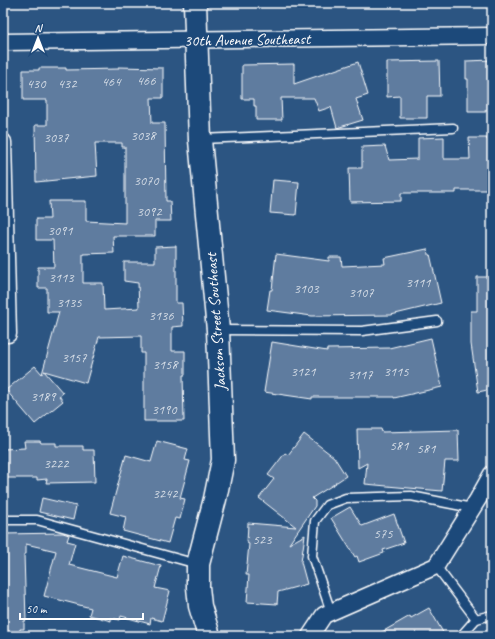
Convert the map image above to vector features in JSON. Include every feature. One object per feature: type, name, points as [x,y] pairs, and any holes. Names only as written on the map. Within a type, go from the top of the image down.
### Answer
[{"type":"street","name":"Jackson Street Southeast","points":[[196,3],[200,140],[218,330],[223,460],[215,499],[198,564],[200,606],[209,636]]},
{"type":"street","name":"30th Avenue Southeast","points":[[3,42],[492,36]]},
{"type":"street","points":[[3,142],[8,334]]},
{"type":"street","points":[[310,636],[324,615],[436,566],[492,474]]},
{"type":"lane","points":[[200,140],[453,128]]},
{"type":"lane","points":[[218,330],[362,331],[437,321]]},
{"type":"lane","points":[[331,612],[312,556],[315,521],[327,505],[346,498],[411,496],[472,508]]},
{"type":"lane","points":[[3,520],[37,520],[198,564]]},
{"type":"lane","points":[[436,566],[476,619]]},
{"type":"lane","points":[[461,636],[476,619],[492,615]]},
{"type":"building","points":[[492,60],[492,110],[485,110],[486,112],[468,112],[468,79],[466,79],[466,61]]},
{"type":"building","points":[[439,61],[440,96],[427,96],[427,118],[400,118],[400,96],[387,97],[387,62]]},
{"type":"building","points":[[358,62],[368,95],[356,99],[363,120],[337,128],[331,107],[319,111],[314,98],[281,98],[282,120],[256,120],[256,106],[254,106],[254,99],[242,99],[242,65],[294,64],[294,84]]},
{"type":"building","points":[[118,67],[163,68],[163,98],[151,98],[152,123],[165,123],[166,201],[170,201],[171,221],[155,221],[155,236],[113,236],[114,253],[83,254],[83,283],[103,283],[104,310],[139,308],[138,283],[124,281],[124,262],[155,262],[155,247],[176,246],[176,303],[182,303],[183,326],[172,327],[172,351],[185,351],[185,375],[183,375],[184,421],[144,421],[144,353],[141,353],[141,336],[99,337],[86,383],[44,371],[63,393],[59,396],[63,401],[35,424],[6,390],[35,366],[42,374],[59,312],[47,312],[47,288],[38,288],[38,267],[54,267],[53,240],[36,240],[36,219],[50,219],[49,201],[86,201],[86,221],[125,223],[125,147],[122,147],[122,143],[95,143],[97,176],[36,182],[35,125],[47,125],[47,100],[23,100],[23,70],[39,70],[39,68],[66,68],[66,70],[118,69]]},
{"type":"building","points":[[444,137],[444,159],[470,159],[469,138],[487,138],[487,140],[492,139],[492,190],[456,190],[456,193],[401,193],[401,201],[350,202],[349,168],[362,168],[362,147],[385,146],[389,160],[418,159],[418,138]]},
{"type":"building","points":[[273,180],[299,182],[296,215],[270,213]]},
{"type":"building","points":[[427,249],[428,254],[430,254],[441,303],[391,315],[312,316],[267,310],[270,290],[272,290],[276,254],[329,261],[329,257],[341,257],[342,266],[385,264],[384,258]]},
{"type":"building","points":[[477,277],[492,277],[492,389],[478,392],[471,344],[471,311],[477,311]]},
{"type":"building","points":[[431,338],[442,387],[394,398],[312,397],[312,399],[264,392],[272,342],[327,351],[327,349],[389,348]]},
{"type":"building","points":[[357,429],[381,429],[382,432],[458,430],[459,461],[445,461],[442,491],[365,484],[367,463],[358,468]]},
{"type":"building","points":[[304,434],[334,457],[346,476],[312,498],[315,501],[315,506],[289,544],[305,535],[301,562],[307,584],[278,592],[277,604],[247,602],[249,575],[246,575],[249,544],[247,543],[248,523],[296,527],[259,498],[274,479],[268,475],[285,453],[288,455]]},
{"type":"building","points":[[24,441],[56,443],[56,446],[83,446],[83,450],[94,450],[95,482],[46,483],[47,479],[37,480],[37,478],[3,478],[3,449],[25,448]]},
{"type":"building","points":[[157,441],[188,449],[185,460],[190,461],[180,498],[185,499],[180,519],[175,518],[168,543],[123,531],[126,517],[110,513],[126,455],[151,462]]},
{"type":"building","points":[[42,498],[76,506],[73,520],[39,512]]},
{"type":"building","points":[[350,507],[362,526],[394,514],[404,543],[383,550],[384,553],[359,562],[357,556],[355,557],[331,518]]},
{"type":"building","points":[[63,533],[69,535],[67,541],[75,543],[69,565],[117,577],[123,556],[161,566],[155,588],[170,591],[162,621],[151,618],[150,624],[121,616],[120,620],[111,618],[111,621],[89,615],[91,608],[44,596],[56,551],[26,544],[26,554],[24,554],[26,621],[24,621],[24,629],[20,629],[20,636],[3,636],[3,534]]},
{"type":"building","points":[[429,608],[445,636],[375,636],[410,616],[411,618]]}]
